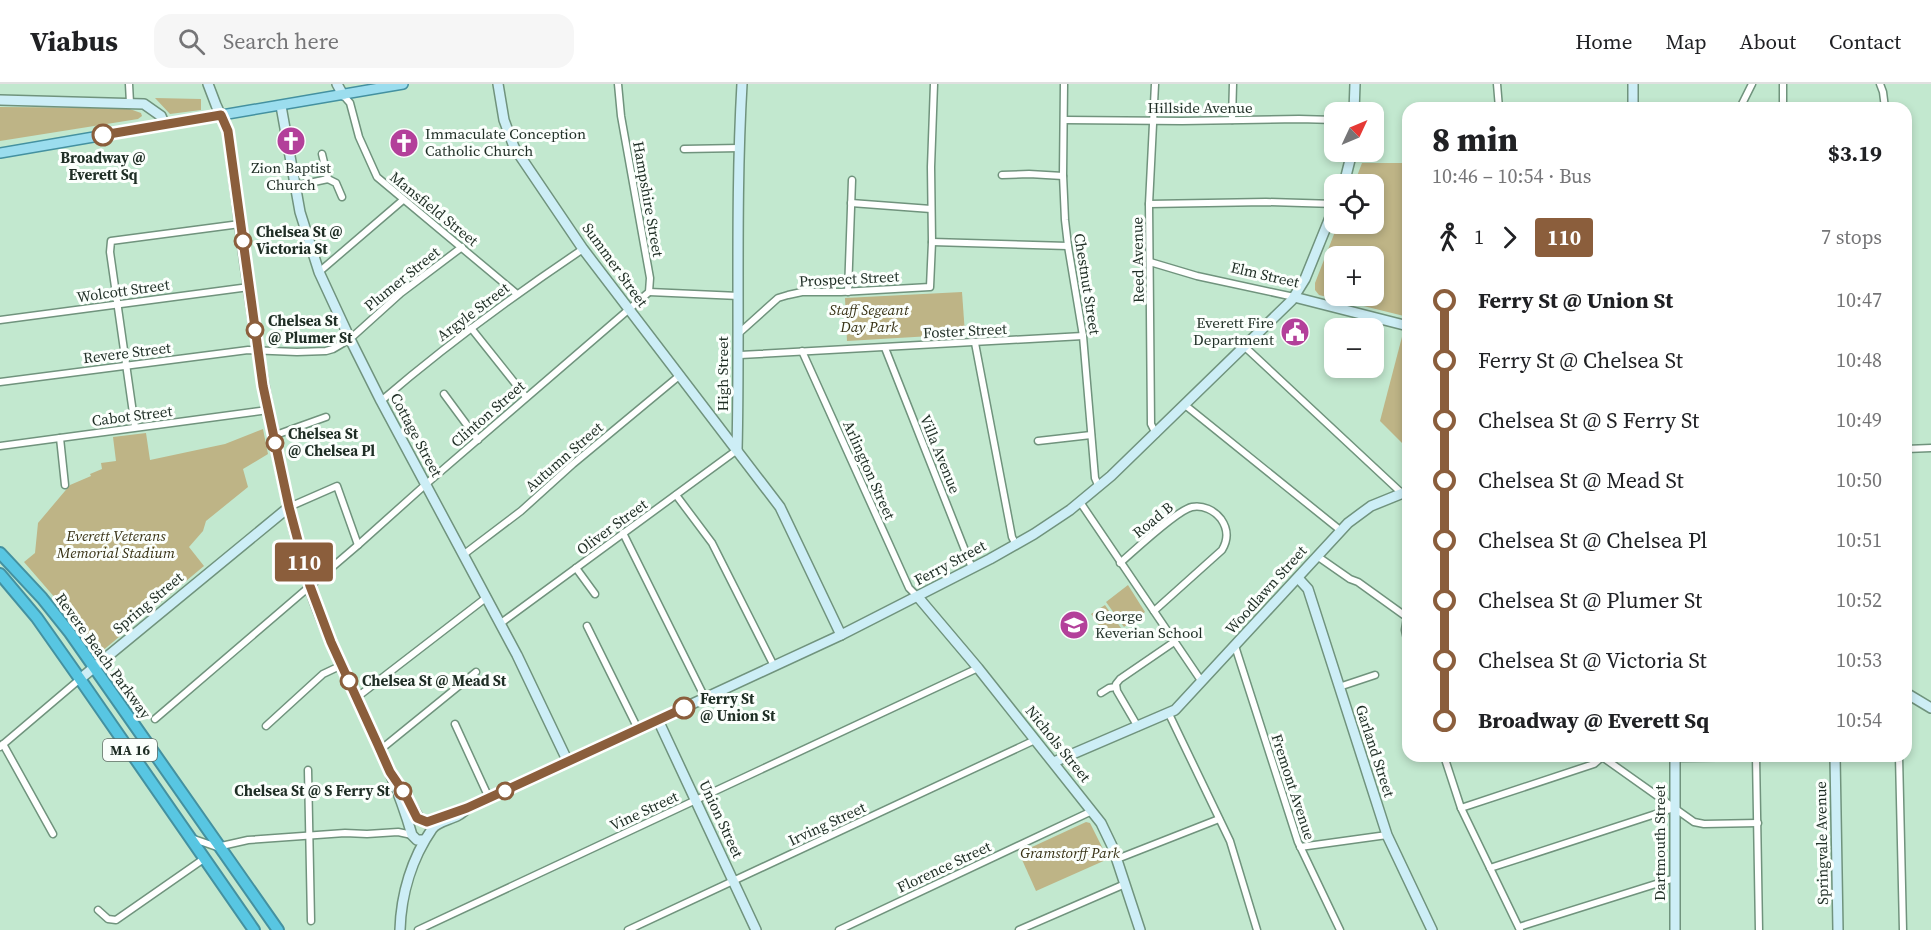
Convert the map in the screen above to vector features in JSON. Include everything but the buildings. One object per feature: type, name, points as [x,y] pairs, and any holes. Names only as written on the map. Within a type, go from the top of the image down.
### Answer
[{"type":"highway","name":"Revere Beach Parkway","points":[[0,553],[52,609],[95,667],[278,930]]},
{"type":"highway","name":"Revere Beach Parkway","points":[[0,574],[37,618],[254,930]]},
{"type":"main road","points":[[0,153],[403,84]]},
{"type":"street","points":[[129,84],[130,103]]},
{"type":"street","points":[[208,84],[228,131],[257,349],[273,436],[310,586],[416,836]]},
{"type":"street","points":[[337,84],[343,95]]},
{"type":"street","name":"Summer Street","points":[[498,84],[504,120],[514,147],[583,249],[737,450]]},
{"type":"street","name":"Hampshire Street","points":[[618,84],[621,116],[650,278],[649,292]]},
{"type":"street","name":"High Street","points":[[737,450],[742,84]]},
{"type":"street","name":"Prospect Street","points":[[738,334],[778,298],[802,292],[930,287],[932,242],[930,167],[934,84]]},
{"type":"street","name":"Chestnut Street","points":[[1064,84],[1063,176],[1068,246],[1083,336],[1095,478],[1099,487]]},
{"type":"street","name":"Reed Avenue","points":[[1155,84],[1149,204],[1151,424],[1156,434]]},
{"type":"street","points":[[1232,120],[1233,84]]},
{"type":"street","points":[[1354,84],[1354,102]]},
{"type":"street","points":[[1497,84],[1498,102]]},
{"type":"street","points":[[1633,84],[1633,102]]},
{"type":"street","points":[[1743,102],[1752,84]]},
{"type":"street","points":[[1782,84],[1783,102]]},
{"type":"street","points":[[1880,84],[1884,102]]},
{"type":"street","name":"Mansfield Street","points":[[343,95],[350,103],[359,137],[377,177],[517,294]]},
{"type":"street","points":[[0,100],[144,104],[161,116],[165,125]]},
{"type":"street","name":"Cottage Street","points":[[281,106],[300,212],[320,272],[381,401],[501,623],[531,681],[568,762]]},
{"type":"street","name":"Hillside Avenue","points":[[1065,120],[1324,120]]},
{"type":"street","points":[[684,149],[740,148]]},
{"type":"street","points":[[322,154],[328,179]]},
{"type":"street","points":[[1002,175],[1063,176]]},
{"type":"street","points":[[295,186],[328,179],[336,183],[342,198]]},
{"type":"street","points":[[848,292],[852,180]]},
{"type":"street","points":[[320,272],[403,200]]},
{"type":"street","points":[[1149,204],[1266,202],[1324,205]]},
{"type":"street","points":[[851,203],[931,210]]},
{"type":"street","points":[[135,428],[110,252],[111,241],[240,224]]},
{"type":"street","name":"Ferry Street","points":[[426,824],[489,798],[841,635],[1016,545],[1099,487],[1245,347],[1294,297],[1305,279],[1324,232]]},
{"type":"street","points":[[932,242],[1068,246]]},
{"type":"street","name":"Plumer Street","points":[[257,349],[297,352],[333,349],[350,339],[401,293],[462,247]]},
{"type":"street","name":"Argyle Street","points":[[381,401],[471,328],[583,249]]},
{"type":"street","name":"Elm Street","points":[[1150,262],[1197,276],[1294,297],[1402,324]]},
{"type":"street","name":"Wolcott Street","points":[[0,320],[249,287]]},
{"type":"street","points":[[628,308],[649,292],[739,296]]},
{"type":"street","name":"Clinton Street","points":[[155,719],[358,545],[628,308]]},
{"type":"street","points":[[471,328],[526,397]]},
{"type":"street","name":"Foster Street","points":[[740,356],[1083,336]]},
{"type":"street","points":[[975,343],[1012,537],[1016,545]]},
{"type":"street","points":[[1245,347],[1402,490]]},
{"type":"street","name":"Villa Avenue","points":[[885,348],[972,568]]},
{"type":"street","name":"Revere Street","points":[[0,382],[257,349]]},
{"type":"street","name":"Arlington Street","points":[[802,351],[909,588],[918,597]]},
{"type":"street","name":"Autumn Street","points":[[463,555],[521,511],[679,376]]},
{"type":"street","points":[[444,394],[478,440]]},
{"type":"street","points":[[1185,405],[1340,530]]},
{"type":"street","name":"Cabot Street","points":[[0,446],[268,410]]},
{"type":"street","points":[[273,436],[326,417]]},
{"type":"street","points":[[1038,441],[1091,435]]},
{"type":"street","points":[[60,438],[65,485]]},
{"type":"street","points":[[1912,449],[1931,448]]},
{"type":"street","points":[[737,450],[780,507],[841,635]]},
{"type":"street","name":"Oliver Street","points":[[501,623],[737,450]]},
{"type":"street","points":[[289,507],[337,486],[358,545]]},
{"type":"street","points":[[676,495],[712,543],[774,666]]},
{"type":"street","name":"Woodlawn Street","points":[[1054,762],[1169,714],[1178,708],[1340,530],[1366,509],[1402,496]]},
{"type":"street","points":[[1080,502],[1202,682]]},
{"type":"street","name":"Spring Street","points":[[2,746],[289,507]]},
{"type":"street","name":"Road B","points":[[1120,563],[1188,508],[1207,508],[1222,520],[1227,537],[1222,550],[1154,611]]},
{"type":"street","points":[[623,533],[705,698]]},
{"type":"street","points":[[1317,556],[1402,613]]},
{"type":"street","points":[[576,568],[595,594]]},
{"type":"street","name":"Garland Street","points":[[1298,578],[1308,589],[1387,835],[1432,930]]},
{"type":"street","points":[[356,698],[487,597]]},
{"type":"street","name":"Nichols Street","points":[[918,597],[1092,811],[1107,835],[1117,859],[1140,930]]},
{"type":"street","points":[[587,626],[638,729]]},
{"type":"street","points":[[1138,727],[1116,687],[1120,679],[1174,642]]},
{"type":"street","name":"Fremont Avenue","points":[[1234,646],[1300,847],[1340,930]]},
{"type":"street","points":[[266,726],[323,674],[342,665]]},
{"type":"street","name":"Vine Street","points":[[418,930],[978,668]]},
{"type":"street","points":[[380,750],[476,672]]},
{"type":"street","points":[[1339,687],[1376,675]]},
{"type":"street","points":[[1101,693],[1108,688],[1116,687]]},
{"type":"street","points":[[1912,697],[1931,708]]},
{"type":"street","points":[[1169,714],[1231,845],[1257,930]]},
{"type":"street","name":"Union Street","points":[[658,720],[756,930]]},
{"type":"street","points":[[455,724],[489,798]]},
{"type":"street","name":"Irving Street","points":[[628,930],[1035,740]]},
{"type":"street","points":[[2,746],[53,834]]},
{"type":"street","points":[[1446,762],[1461,808],[1520,929],[1675,878]]},
{"type":"street","points":[[1461,808],[1594,765],[1597,762]]},
{"type":"street","points":[[1610,762],[1691,821],[1701,824],[1758,823]]},
{"type":"street","name":"Dartmouth Street","points":[[1675,762],[1676,930]]},
{"type":"street","points":[[1756,762],[1759,930]]},
{"type":"street","name":"Springvale Avenue","points":[[1835,762],[1838,930]]},
{"type":"street","points":[[1899,762],[1903,930]]},
{"type":"street","points":[[308,770],[311,921]]},
{"type":"street","points":[[191,838],[220,847],[248,840],[310,835],[398,832],[429,836],[426,824],[390,772]]},
{"type":"street","points":[[1490,868],[1674,808]]},
{"type":"street","name":"Florence Street","points":[[839,930],[1092,811]]},
{"type":"street","points":[[1117,859],[1219,819]]},
{"type":"street","points":[[400,930],[402,903],[412,866],[416,836],[414,823],[426,824]]},
{"type":"street","points":[[1300,847],[1387,835]]},
{"type":"street","points":[[98,910],[111,920],[122,916],[205,858]]},
{"type":"street","points":[[1019,930],[1125,884]]},
{"type":"green space","points":[[155,98],[201,99],[201,110],[170,114]]},
{"type":"green space","points":[[0,107],[127,108],[141,113],[142,116],[138,119],[0,141]]},
{"type":"green space","points":[[1362,163],[1402,163],[1402,316],[1364,306],[1384,306],[1384,246],[1329,246],[1334,234],[1384,234],[1384,174],[1358,174]]},
{"type":"green space","points":[[1324,260],[1324,296],[1319,295],[1315,290],[1315,283]]},
{"type":"green space","name":"Staff Segeant Day Park","points":[[962,292],[965,334],[847,341],[845,298]]},
{"type":"green space","points":[[1402,337],[1402,443],[1380,421]]},
{"type":"green space","name":"Everett Veterans Memorial Stadium","points":[[263,429],[268,454],[243,469],[248,487],[206,521],[203,531],[189,547],[204,566],[101,652],[97,651],[76,622],[24,562],[35,553],[38,523],[70,485],[102,469],[101,463],[116,461],[113,437],[146,433],[150,460],[225,444]]},
{"type":"green space","points":[[1128,585],[1145,612],[1124,627],[1106,602]]},
{"type":"green space","points":[[1105,605],[1121,628],[1107,637],[1091,614]]},
{"type":"green space","name":"Gramstorff Park","points":[[1086,822],[1090,823],[1108,859],[1036,891],[1019,853]]},
{"type":"bus line","name":"110","points":[[103,135],[221,115],[228,131],[263,386],[289,507],[310,586],[331,642],[390,772],[399,783],[417,818],[427,822],[467,808],[684,708]]},
{"type":"place","name":"Broadway @ Everett Sq","points":[[103,135]]},
{"type":"place","name":"Zion Baptist Church","points":[[291,141]]},
{"type":"place","name":"Immaculate Conception Catholic Church","points":[[404,143]]},
{"type":"place","name":"Chelsea St @ Victoria St","points":[[243,241]]},
{"type":"place","name":"Chelsea St @ Plumer St","points":[[255,330]]},
{"type":"place","name":"Everett Fire Department","points":[[1295,332]]},
{"type":"place","name":"Chelsea St @ Chelsea Pl","points":[[275,443]]},
{"type":"place","name":"George Keverian School","points":[[1074,625]]},
{"type":"place","name":"Chelsea St @ Mead St","points":[[349,681]]},
{"type":"place","name":"Ferry St @ Union St","points":[[684,708]]},
{"type":"place","name":"Chelsea St @ S Ferry St","points":[[403,791]]}]
